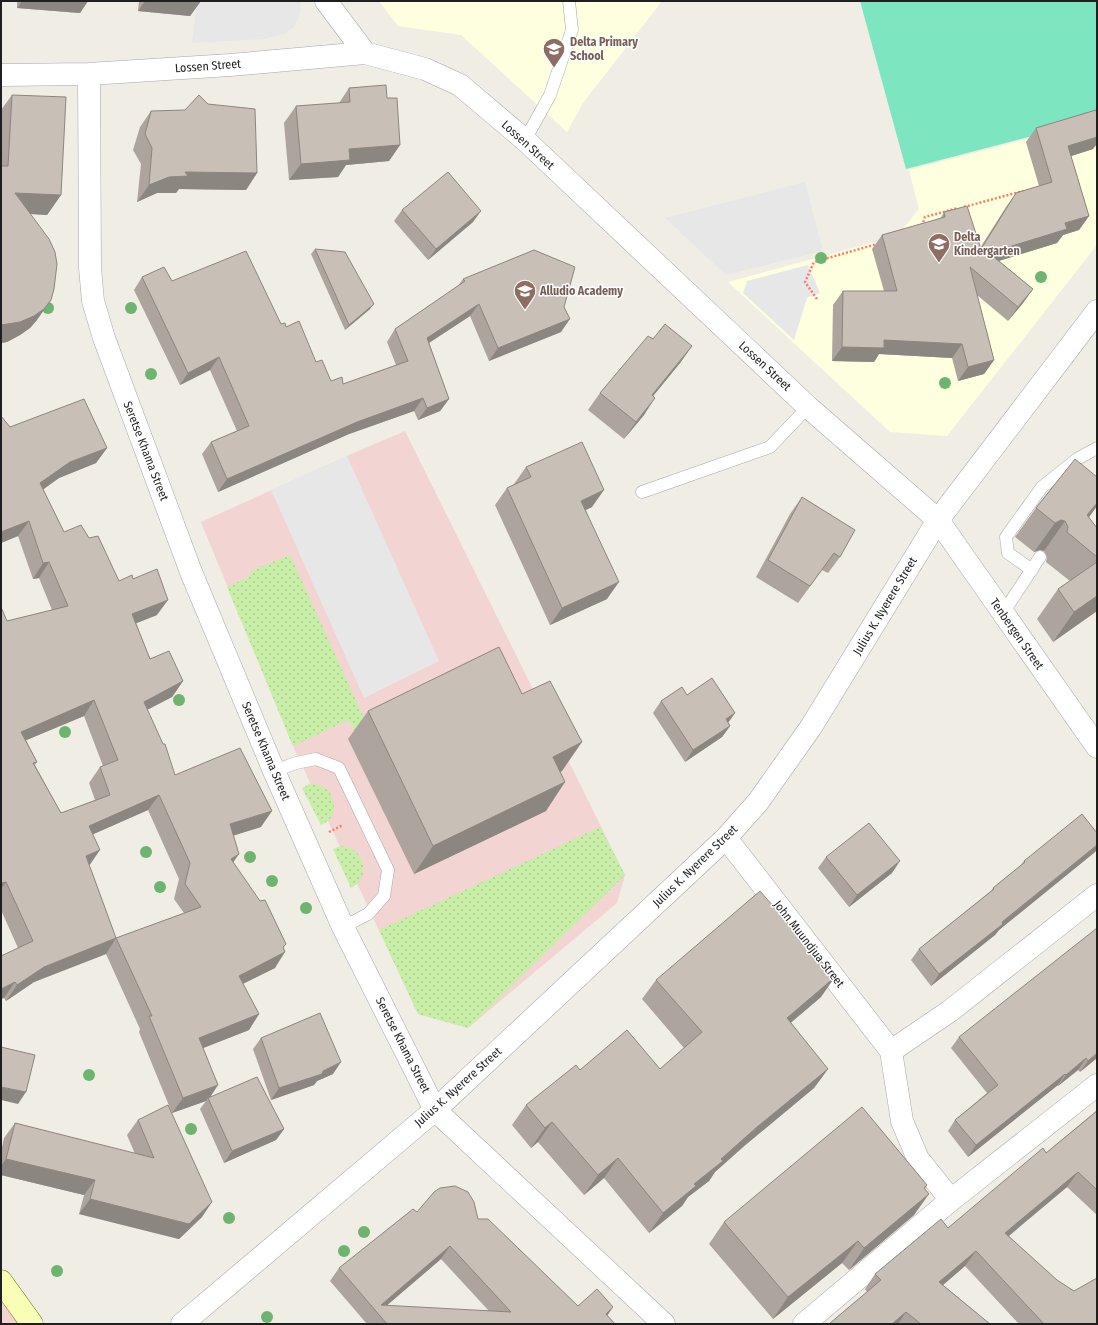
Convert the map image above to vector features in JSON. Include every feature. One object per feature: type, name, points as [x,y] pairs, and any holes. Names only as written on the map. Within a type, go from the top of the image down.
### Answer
[{"type":"main road","points":[[1,1281],[34,1323]]},
{"type":"street","points":[[326,1],[365,53]]},
{"type":"street","name":"Lossen Street","points":[[1,75],[89,74],[230,65],[365,53],[425,69],[460,86],[525,140],[808,407],[938,520]]},
{"type":"street","name":"Seretse Khama Street","points":[[89,74],[90,268],[93,301],[104,338],[191,572],[274,771],[343,927],[435,1110],[664,1324]]},
{"type":"street","name":"Julius K. Nyerere Street","points":[[182,1324],[435,1110],[726,838],[758,802],[811,727],[938,520],[1097,311]]},
{"type":"street","name":"Tenbergen Street","points":[[938,520],[1097,747]]},
{"type":"street","name":"John Muundjua Street","points":[[726,838],[891,1050]]},
{"type":"street","points":[[951,1200],[918,1159],[902,1121],[891,1050],[950,1011],[1097,895]]},
{"type":"street","points":[[804,1324],[951,1200],[1097,1085]]},
{"type":"lane","points":[[525,140],[550,95],[572,30],[569,1]]},
{"type":"lane","points":[[642,492],[770,448],[808,407]]},
{"type":"lane","points":[[1032,570],[1008,553],[1006,536],[1042,487],[1077,459],[1097,448]]},
{"type":"lane","points":[[1003,614],[1040,557]]},
{"type":"lane","points":[[274,771],[296,763],[316,760],[339,768],[388,870],[384,896],[368,914],[343,927]]},
{"type":"path","points":[[920,232],[925,217],[1024,191]]},
{"type":"path","points":[[817,300],[805,282],[814,262],[882,243]]},
{"type":"shaded area","points":[[197,1],[300,1],[301,5],[299,17],[294,27],[285,34],[264,39],[192,43]]},
{"type":"shaded area","name":"Delta Primary School","points":[[379,1],[662,1],[583,103],[567,132],[461,35],[398,26]]},
{"type":"shaded area","name":"Delta Kindergarten","points":[[1097,121],[1097,245],[947,436],[890,432],[728,282],[897,236],[919,209],[909,170]]},
{"type":"shaded area","points":[[805,182],[823,251],[726,275],[665,218]]},
{"type":"shaded area","points":[[808,265],[820,293],[807,298],[794,340],[743,293],[747,281]]},
{"type":"shaded area","points":[[405,431],[625,875],[617,903],[468,1028],[418,1014],[293,746],[201,522]]},
{"type":"shaded area","points":[[347,456],[439,661],[364,698],[271,490]]},
{"type":"shaded area","points":[[1,1277],[30,1324],[1,1324]]},
{"type":"green space","points":[[860,1],[1097,1],[1097,119],[906,169]]},
{"type":"green space","points":[[290,555],[367,725],[355,731],[348,720],[293,746],[227,587],[249,577],[251,571]]},
{"type":"green space","points":[[311,783],[327,790],[334,802],[332,816],[328,821],[321,825],[302,788]]},
{"type":"green space","points":[[600,827],[625,875],[468,1028],[418,1014],[379,930]]},
{"type":"green space","points":[[341,846],[357,853],[362,860],[363,874],[357,884],[351,888],[333,849]]},
{"type":"building","points":[[386,85],[387,98],[397,98],[400,145],[349,149],[350,160],[301,164],[296,106],[350,102],[349,88]]},
{"type":"building","points":[[12,95],[66,97],[61,195],[15,193],[49,239],[55,252],[57,264],[51,300],[44,309],[34,316],[20,322],[1,325],[1,166],[8,166]]},
{"type":"building","points":[[199,95],[208,104],[255,109],[257,173],[185,172],[188,176],[169,177],[149,185],[152,148],[145,134],[151,111],[185,110]]},
{"type":"building","points":[[1096,110],[1097,137],[1068,146],[1089,216],[1065,223],[1067,229],[989,253],[1033,289],[1018,307],[970,267],[994,360],[968,367],[962,344],[884,340],[884,348],[842,347],[843,291],[897,291],[882,235],[945,217],[944,212],[967,206],[981,249],[1016,193],[1052,182],[1036,128]]},
{"type":"building","points":[[448,172],[481,211],[436,249],[402,210]]},
{"type":"building","points":[[315,249],[345,252],[374,304],[349,325]]},
{"type":"building","points":[[534,250],[575,267],[564,307],[570,319],[498,348],[479,304],[427,338],[449,399],[427,408],[423,398],[357,422],[227,479],[211,442],[249,426],[219,357],[188,373],[142,277],[164,267],[172,281],[246,251],[281,324],[285,323],[286,327],[299,321],[316,362],[322,360],[331,381],[342,377],[343,384],[408,361],[395,329],[465,281],[463,279]]},
{"type":"building","points":[[665,324],[692,346],[652,395],[655,398],[636,422],[600,393],[648,336],[653,339]]},
{"type":"building","points":[[84,399],[107,448],[70,462],[40,483],[64,532],[81,525],[89,538],[98,536],[119,581],[132,575],[133,579],[157,569],[168,600],[132,614],[150,659],[169,651],[183,681],[144,702],[163,744],[165,744],[175,775],[240,748],[272,811],[230,824],[239,854],[231,859],[260,901],[265,900],[286,944],[283,947],[285,952],[239,976],[259,1014],[199,1038],[218,1085],[183,1098],[149,1016],[152,1016],[116,938],[44,967],[17,985],[15,982],[1,989],[1,956],[33,941],[6,882],[1,883],[1,607],[7,621],[68,606],[49,562],[43,563],[29,521],[1,532],[1,416],[10,427]],"holes":[[[94,700],[118,760],[100,767],[110,795],[61,813],[33,763],[37,762],[21,732]],[[159,795],[190,863],[185,884],[201,907],[116,938],[86,856],[100,850],[89,826]]]},
{"type":"building","points":[[582,442],[604,490],[581,501],[619,582],[562,608],[507,488],[531,477],[526,467]]},
{"type":"building","points":[[1075,459],[1097,477],[1097,503],[1087,515],[1097,528],[1097,557],[1067,532],[1068,527],[1065,521],[1061,520],[1055,523],[1036,508]]},
{"type":"building","points":[[802,497],[855,530],[840,557],[834,553],[810,586],[768,560]]},
{"type":"building","points":[[1097,562],[1097,596],[1074,612],[1058,589]]},
{"type":"building","points":[[499,647],[522,694],[550,681],[582,742],[553,757],[565,782],[433,846],[368,711]]},
{"type":"building","points":[[712,678],[735,713],[726,719],[730,726],[693,750],[661,701],[682,687],[687,695]]},
{"type":"building","points":[[1082,814],[1097,833],[1097,845],[1002,922],[1003,924],[939,974],[919,949],[994,889],[993,888],[1025,862],[1024,861]]},
{"type":"building","points":[[869,823],[900,861],[857,895],[826,857]]},
{"type":"building","points":[[760,891],[835,977],[787,1018],[828,1069],[757,1127],[721,1159],[723,1161],[694,1184],[696,1186],[663,1213],[618,1158],[598,1175],[552,1122],[545,1128],[526,1105],[576,1065],[580,1070],[627,1030],[660,1069],[702,1032],[656,980]]},
{"type":"building","points":[[1097,928],[1097,1053],[1088,1061],[1086,1058],[976,1145],[955,1120],[998,1085],[959,1037]]},
{"type":"building","points":[[320,1013],[341,1062],[323,1071],[322,1074],[279,1088],[261,1038]]},
{"type":"building","points":[[1,1047],[35,1055],[26,1092],[1,1087]]},
{"type":"building","points":[[257,1077],[284,1129],[232,1151],[208,1098]]},
{"type":"building","points":[[168,1105],[212,1202],[189,1224],[90,1199],[95,1180],[6,1159],[15,1123],[154,1158],[138,1120]]},
{"type":"building","points":[[862,1107],[927,1185],[924,1188],[929,1194],[864,1248],[858,1241],[788,1297],[724,1222]]},
{"type":"building","points":[[1097,1111],[1097,1190],[1078,1172],[1005,1233],[1057,1280],[1074,1291],[1097,1278],[1097,1324],[1044,1324],[976,1251],[939,1282],[990,1324],[921,1324],[906,1312],[892,1324],[829,1324],[881,1280],[875,1274],[941,1219],[948,1228],[1043,1148],[1046,1153]]},
{"type":"building","points":[[455,1186],[468,1192],[474,1202],[478,1219],[488,1219],[578,1306],[597,1289],[613,1307],[606,1314],[615,1324],[387,1324],[339,1268],[413,1209],[417,1212],[434,1192],[440,1188]],"holes":[[[450,1246],[511,1312],[381,1305]]]},
{"type":"place","name":"Delta Primary School","points":[[554,68]]},
{"type":"place","name":"Delta Kindergarten","points":[[939,264]]},
{"type":"place","name":"Alludio Academy","points":[[525,310]]}]
